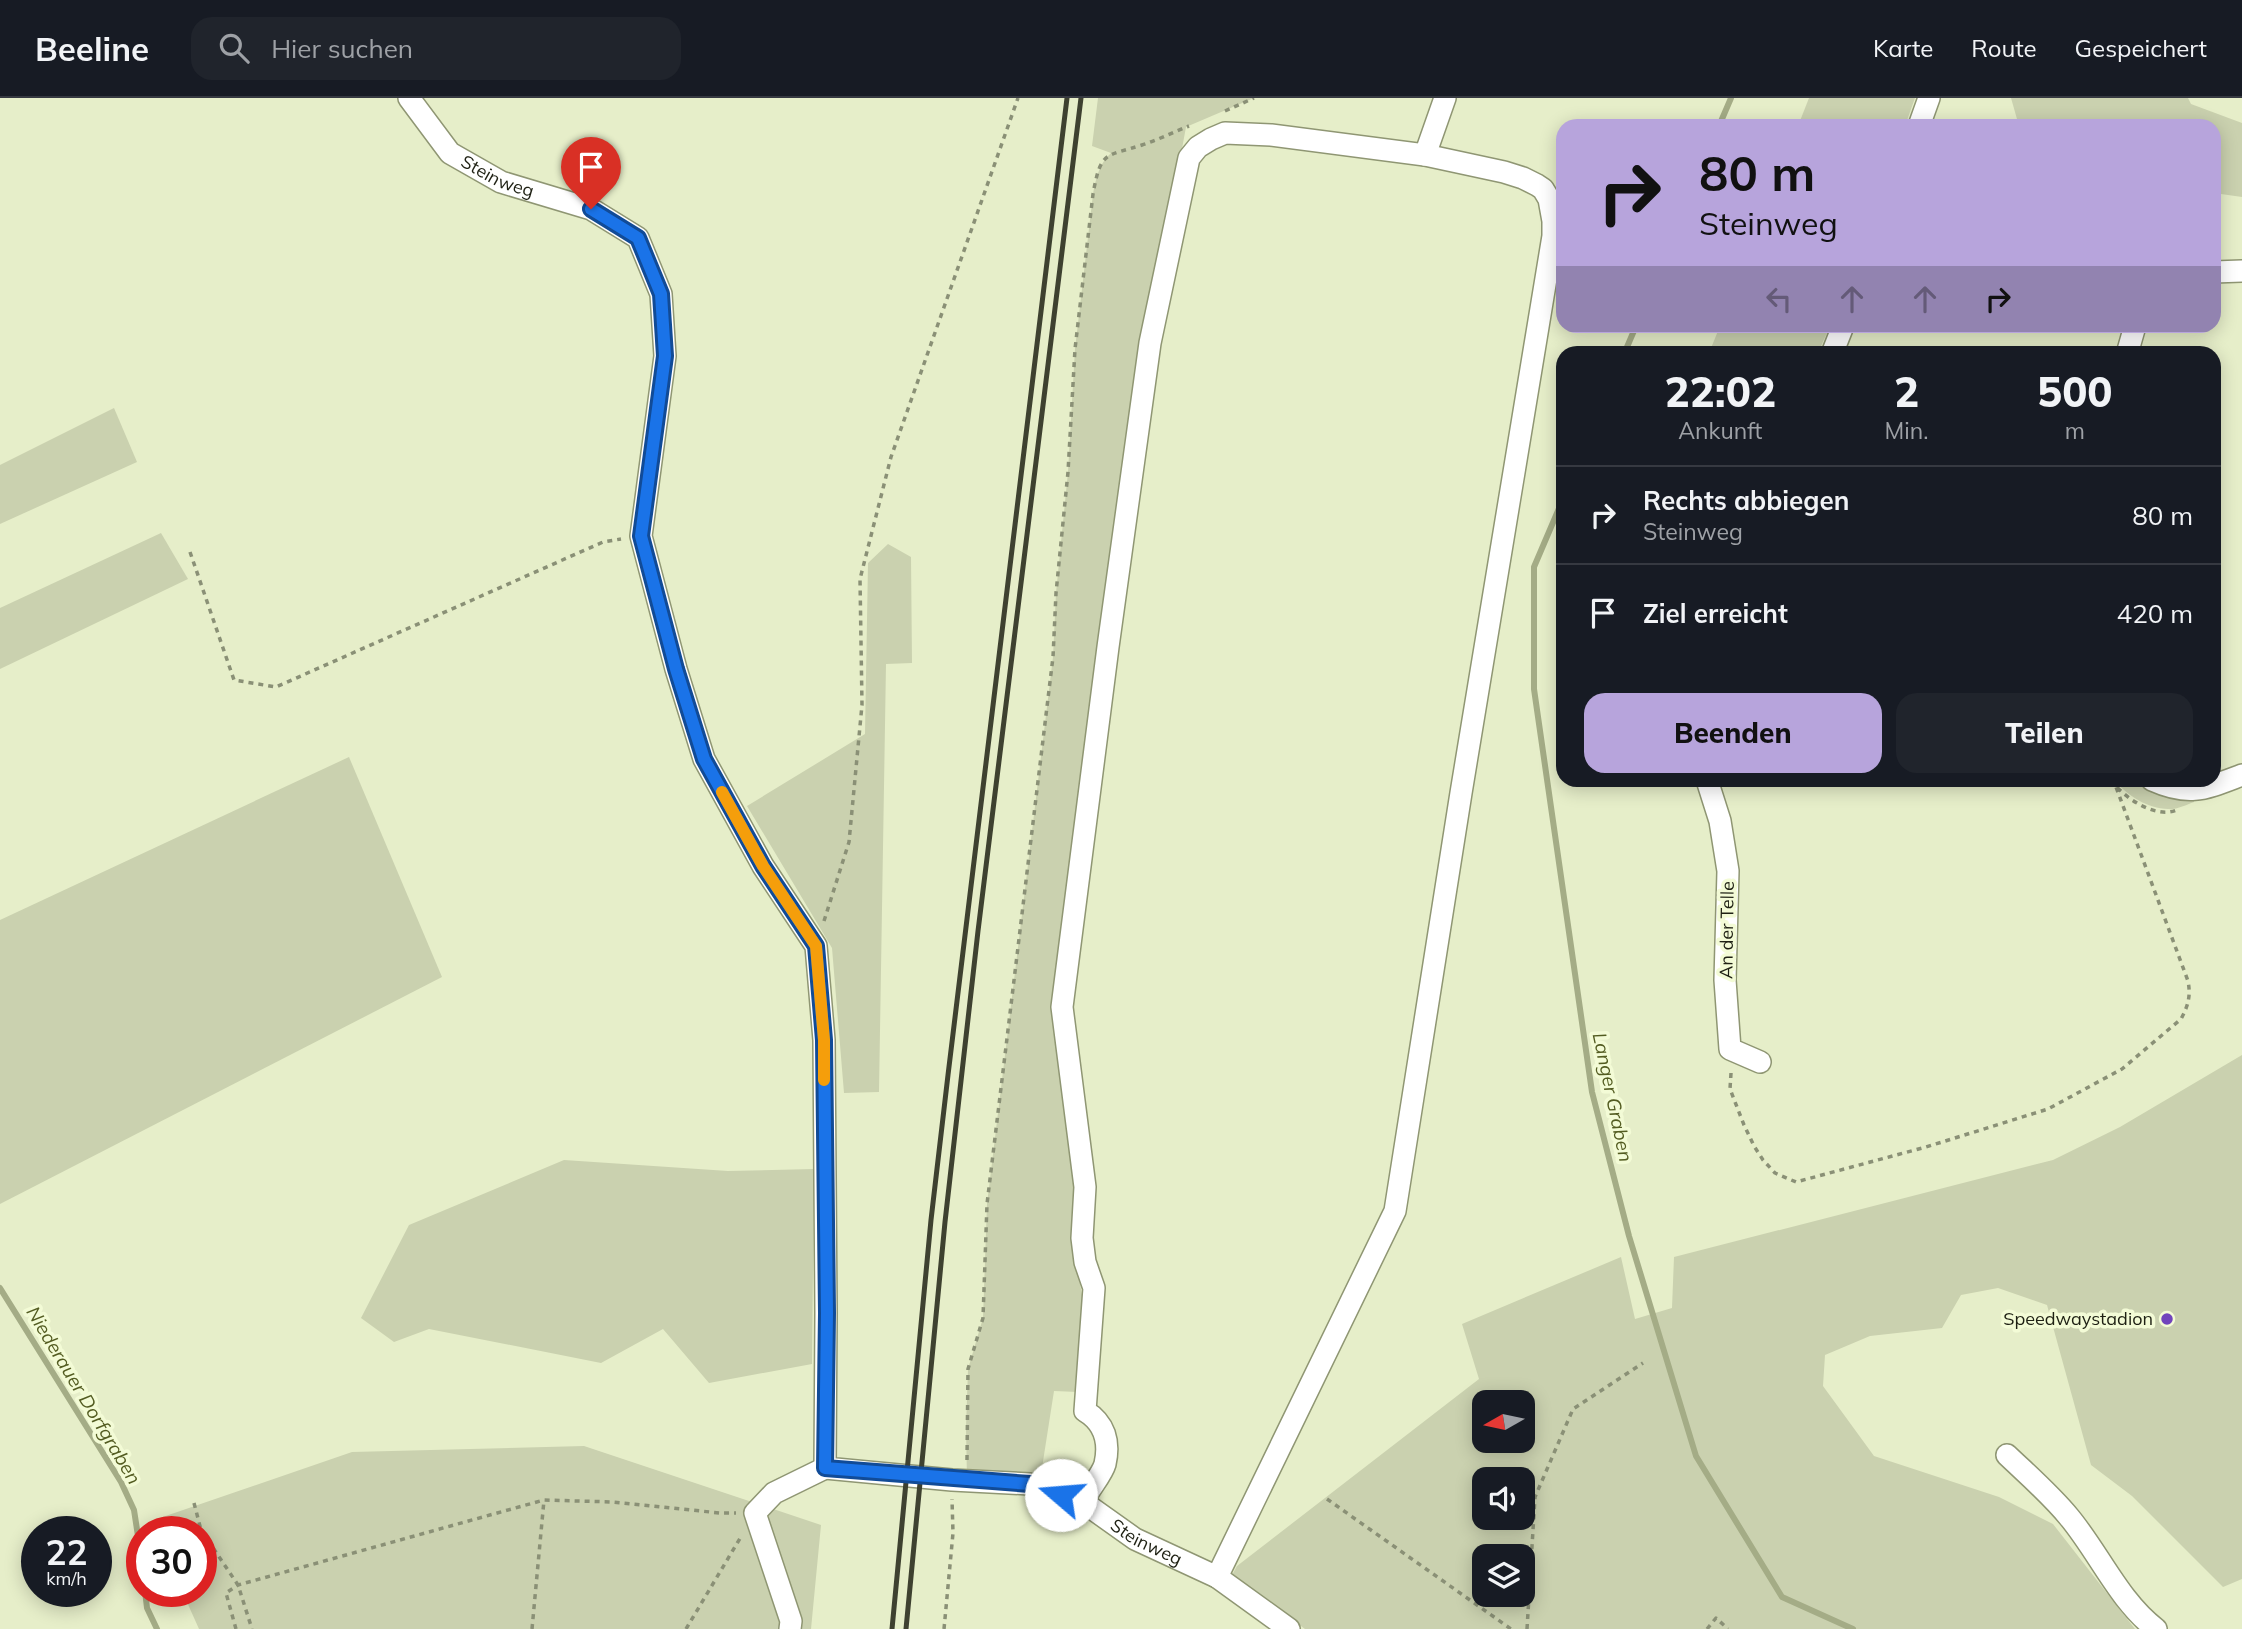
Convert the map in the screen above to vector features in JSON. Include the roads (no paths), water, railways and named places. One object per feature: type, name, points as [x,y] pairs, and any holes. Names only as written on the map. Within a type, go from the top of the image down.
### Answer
[{"type":"street","name":"Steinweg","points":[[409,98],[450,153],[501,182],[591,209],[638,238],[661,294],[665,356],[641,536],[676,669],[704,759],[763,866],[816,946],[824,1040],[827,1313],[825,1468],[1030,1484],[1083,1502],[1135,1539],[1217,1577],[1289,1629]]},
{"type":"street","points":[[1425,155],[1445,98]]},
{"type":"street","points":[[1922,119],[1929,98]]},
{"type":"street","points":[[1083,1502],[1105,1465],[1107,1434],[1096,1417],[1085,1411],[1094,1288],[1085,1262],[1085,1187],[1062,1007],[1150,343],[1189,159],[1198,147],[1225,133],[1271,135],[1425,155],[1523,178],[1543,189],[1549,200],[1553,236],[1395,1211],[1217,1577]]},
{"type":"street","points":[[2221,272],[2242,271]]},
{"type":"street","points":[[2221,782],[2242,775]]},
{"type":"street","name":"An der Telle","points":[[1709,787],[1720,821],[1728,871],[1725,980],[1730,1049],[1760,1062]]},
{"type":"street","points":[[2168,787],[2199,790],[2208,787]]},
{"type":"street","points":[[2007,1455],[2068,1516],[2128,1601],[2156,1629]]},
{"type":"street","points":[[790,1629],[791,1621],[755,1513],[774,1493],[825,1468]]},
{"type":"waterway","name":"Langer Graben","points":[[1722,119],[1731,98]]},
{"type":"waterway","name":"Langer Graben","points":[[1627,346],[1633,333]]},
{"type":"waterway","name":"Langer Graben","points":[[1556,515],[1534,567],[1534,689],[1592,1092],[1629,1236],[1696,1456],[1782,1597],[1853,1629]]},
{"type":"waterway","name":"Niederauer Dorfgraben","points":[[0,1288],[121,1482],[135,1516]]},
{"type":"waterway","name":"Niederauer Dorfgraben","points":[[147,1607],[157,1629]]},
{"type":"railway","points":[[892,1629],[931,1220],[1067,98]]},
{"type":"railway","points":[[906,1629],[945,1222],[978,931],[1081,98]]},
{"type":"place","name":"Speedwaystadion","points":[[2167,1319]]}]
